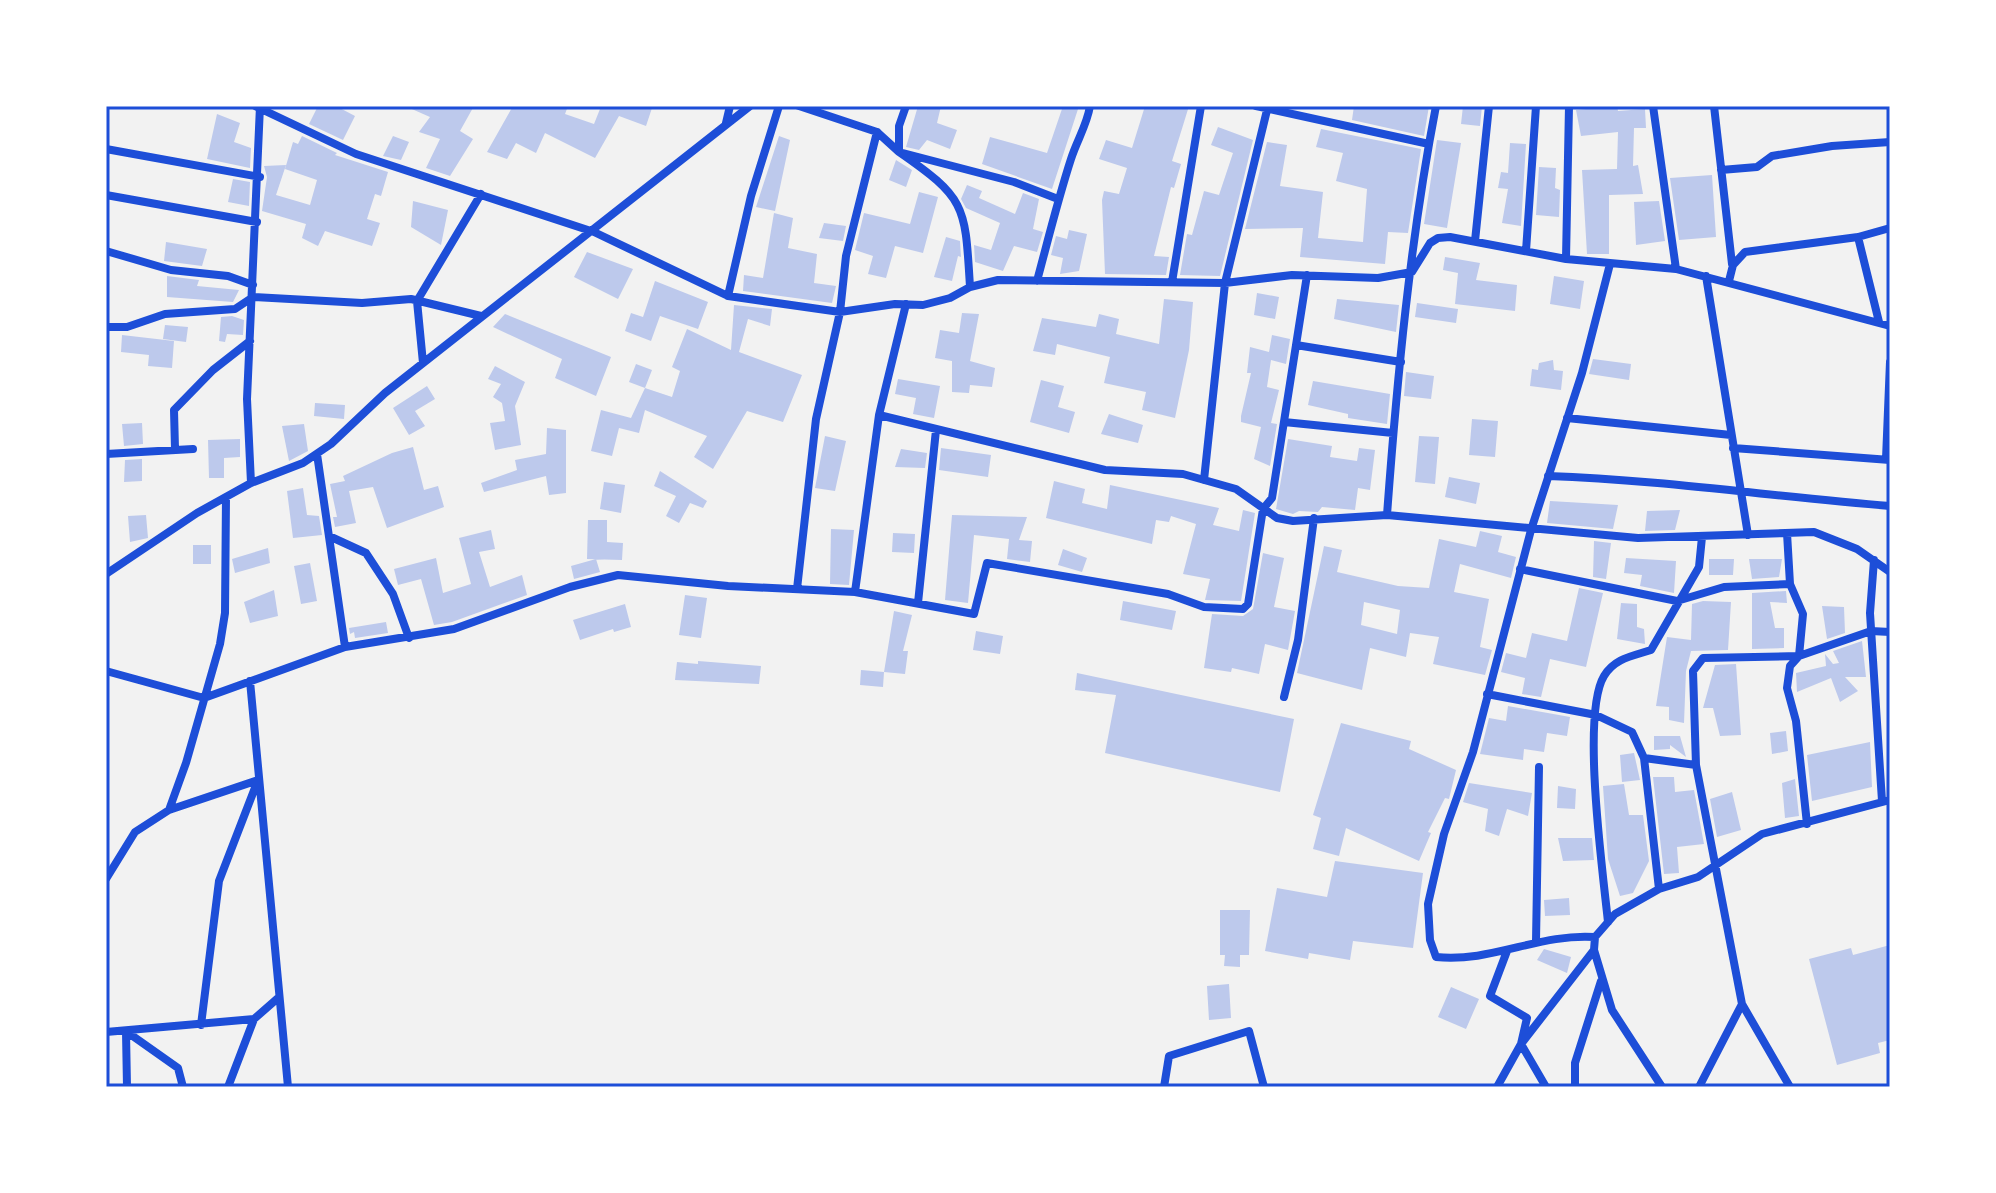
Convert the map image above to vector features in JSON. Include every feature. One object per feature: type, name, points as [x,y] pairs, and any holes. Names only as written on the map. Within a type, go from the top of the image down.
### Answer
[{"type":"street","points":[[726,123],[730,106]]},
{"type":"street","points":[[106,574],[226,497],[317,454],[481,316],[594,232],[750,106]]},
{"type":"street","points":[[728,296],[751,196],[779,106]]},
{"type":"street","points":[[799,106],[877,132],[951,191],[966,224],[970,287]]},
{"type":"street","points":[[899,152],[899,126],[906,106]]},
{"type":"street","points":[[1037,281],[1058,199],[1078,138],[1088,122],[1090,106]]},
{"type":"street","points":[[1172,282],[1201,106]]},
{"type":"street","points":[[1256,106],[1429,144]]},
{"type":"street","points":[[1387,515],[1401,362],[1436,106]]},
{"type":"street","points":[[1475,241],[1489,106]]},
{"type":"street","points":[[1526,251],[1536,106]]},
{"type":"street","points":[[1566,259],[1569,106]]},
{"type":"street","points":[[1653,106],[1676,269]]},
{"type":"street","points":[[1714,106],[1733,265]]},
{"type":"street","points":[[251,483],[247,399],[260,177],[258,107],[356,154],[594,232],[728,296],[840,312],[936,302],[970,287],[998,280],[1225,283],[1307,275],[1378,278],[1412,272],[1438,238],[1475,241],[1566,259],[1676,269],[1890,326]]},
{"type":"street","points":[[1204,480],[1225,283],[1268,107]]},
{"type":"street","points":[[797,589],[810,455],[840,312],[846,256],[877,132]]},
{"type":"street","points":[[1721,170],[1757,167],[1772,156],[1832,146],[1890,142]]},
{"type":"street","points":[[106,149],[260,177]]},
{"type":"street","points":[[899,152],[1014,182],[1058,199]]},
{"type":"street","points":[[423,363],[417,301],[481,194]]},
{"type":"street","points":[[106,195],[257,222]]},
{"type":"street","points":[[1729,281],[1738,256],[1754,248],[1858,237],[1890,228]]},
{"type":"street","points":[[1858,237],[1879,322]]},
{"type":"street","points":[[106,251],[171,270],[228,276],[253,285]]},
{"type":"street","points":[[1595,937],[1566,935],[1460,960],[1436,957],[1430,940],[1428,904],[1444,834],[1473,752],[1520,569],[1610,264]]},
{"type":"street","points":[[106,671],[204,698],[345,647],[454,629],[570,587],[618,575],[855,592],[974,614],[987,563],[1168,594],[1204,607],[1243,609],[1248,604],[1263,509],[1272,498],[1307,275]]},
{"type":"street","points":[[1706,276],[1748,535]]},
{"type":"street","points":[[106,327],[127,327],[165,314],[235,309],[253,297],[362,303],[417,301],[481,316]]},
{"type":"street","points":[[855,592],[879,415],[906,304]]},
{"type":"street","points":[[175,449],[174,410],[213,370],[250,341]]},
{"type":"street","points":[[1296,345],[1401,362]]},
{"type":"street","points":[[1733,448],[1888,460],[1890,362]]},
{"type":"street","points":[[879,415],[1105,470],[1183,474],[1236,489],[1277,518],[1293,521],[1387,515],[1638,538],[1814,532],[1836,539],[1890,572]]},
{"type":"street","points":[[1567,418],[1731,435]]},
{"type":"street","points":[[1284,422],[1393,433]]},
{"type":"street","points":[[918,603],[936,430]]},
{"type":"street","points":[[106,454],[193,449]]},
{"type":"street","points":[[317,454],[345,647]]},
{"type":"street","points":[[1548,476],[1650,480],[1741,494],[1890,506]]},
{"type":"street","points":[[169,810],[220,644],[225,613],[226,497]]},
{"type":"street","points":[[1284,697],[1298,640],[1314,518]]},
{"type":"street","points":[[1787,533],[1790,584],[1803,614],[1799,656],[1790,666],[1787,688],[1796,721],[1807,824]]},
{"type":"street","points":[[329,536],[366,553],[393,594],[409,638]]},
{"type":"street","points":[[1608,922],[1596,802],[1598,689],[1617,661],[1651,650],[1699,567],[1702,537]]},
{"type":"street","points":[[1662,1087],[1612,1010],[1601,981],[1594,950],[1595,937],[1615,914],[1659,889],[1698,877],[1715,862],[1762,834],[1886,800],[1871,631],[1874,560]]},
{"type":"street","points":[[1520,569],[1677,601],[1724,587],[1790,584]]},
{"type":"street","points":[[1790,1087],[1742,1004],[1696,765],[1693,671],[1703,658],[1799,656],[1871,631],[1890,632]]},
{"type":"street","points":[[250,681],[288,1087]]},
{"type":"street","points":[[1487,694],[1596,715],[1632,732],[1644,758],[1659,889]]},
{"type":"street","points":[[1644,758],[1696,765]]},
{"type":"street","points":[[1536,941],[1539,767]]},
{"type":"street","points":[[106,879],[135,832],[169,810],[258,780]]},
{"type":"street","points":[[201,1025],[219,881],[258,780]]},
{"type":"street","points":[[1497,1087],[1521,1044],[1594,950]]},
{"type":"street","points":[[1507,951],[1490,996],[1527,1018],[1521,1044],[1546,1087]]},
{"type":"street","points":[[1575,1087],[1575,1063],[1601,981]]},
{"type":"street","points":[[228,1087],[254,1019],[278,998]]},
{"type":"street","points":[[1699,1087],[1742,1004]]},
{"type":"street","points":[[106,1032],[254,1019]]},
{"type":"street","points":[[1164,1087],[1169,1056],[1249,1031],[1264,1087]]},
{"type":"street","points":[[126,1032],[127,1087]]},
{"type":"street","points":[[126,1032],[178,1068],[183,1087]]},
{"type":"building","points":[[318,106],[336,106],[355,116],[343,140],[309,124]]},
{"type":"building","points":[[405,106],[474,106],[460,131],[473,139],[450,176],[426,168],[440,139],[419,132],[430,117]]},
{"type":"building","points":[[513,106],[568,106],[565,114],[594,124],[600,109],[597,106],[652,108],[646,126],[619,116],[595,158],[545,133],[536,153],[516,143],[507,159],[487,152]]},
{"type":"building","points":[[918,106],[941,106],[937,123],[957,130],[950,149],[927,140],[919,150],[906,147]]},
{"type":"building","points":[[1063,106],[1079,106],[1052,189],[982,164],[990,137],[1047,153]]},
{"type":"building","points":[[1145,106],[1189,106],[1172,161],[1181,164],[1174,188],[1171,187],[1154,256],[1169,257],[1166,275],[1105,274],[1102,200],[1104,191],[1119,194],[1127,168],[1099,159],[1106,140],[1132,148]]},
{"type":"building","points":[[1354,106],[1429,106],[1424,136],[1352,120]]},
{"type":"building","points":[[1463,106],[1482,106],[1480,126],[1461,124]]},
{"type":"building","points":[[1617,106],[1618,111],[1645,109],[1646,128],[1634,128],[1633,166],[1638,165],[1643,194],[1609,195],[1609,254],[1587,254],[1582,170],[1617,169],[1618,132],[1581,136],[1576,110]]},
{"type":"building","points":[[217,114],[240,123],[234,142],[251,148],[250,168],[207,159]]},
{"type":"building","points":[[1218,127],[1253,140],[1220,276],[1180,275],[1187,234],[1192,235],[1204,191],[1219,195],[1233,153],[1211,145]]},
{"type":"building","points":[[1321,129],[1421,149],[1408,233],[1388,232],[1385,264],[1300,257],[1303,228],[1245,229],[1267,142],[1287,145],[1280,186],[1323,192],[1318,238],[1363,242],[1367,189],[1336,181],[1343,153],[1316,147]]},
{"type":"building","points":[[302,136],[337,153],[335,155],[388,172],[381,196],[375,194],[367,219],[380,223],[372,246],[325,231],[318,246],[302,238],[306,224],[262,211],[267,177],[264,166],[286,165],[276,195],[310,205],[317,180],[285,169],[293,142],[298,144]]},
{"type":"building","points":[[393,136],[409,142],[401,160],[383,156]]},
{"type":"building","points":[[779,136],[790,140],[775,211],[756,207]]},
{"type":"building","points":[[1437,140],[1461,143],[1447,228],[1424,224]]},
{"type":"building","points":[[1510,143],[1526,144],[1521,226],[1502,223],[1508,189],[1498,188],[1501,172],[1508,173]]},
{"type":"building","points":[[896,160],[912,170],[906,187],[889,180]]},
{"type":"building","points":[[1539,167],[1556,168],[1555,188],[1560,190],[1559,217],[1536,215]]},
{"type":"building","points":[[1712,175],[1716,237],[1679,240],[1670,178]]},
{"type":"building","points":[[233,179],[250,182],[249,206],[228,202]]},
{"type":"building","points":[[967,185],[982,191],[979,198],[1015,214],[1023,193],[1039,199],[1033,229],[1043,232],[1037,252],[1014,246],[1003,271],[975,262],[974,245],[991,250],[1000,223],[966,208],[961,199]]},
{"type":"building","points":[[919,192],[938,197],[923,253],[895,246],[886,278],[868,274],[873,256],[855,250],[864,213],[910,224]]},
{"type":"building","points":[[413,201],[448,210],[441,245],[411,227]]},
{"type":"building","points":[[1659,201],[1665,241],[1636,245],[1634,202]]},
{"type":"building","points":[[774,213],[793,218],[788,248],[817,254],[814,283],[836,286],[832,303],[743,291],[744,275],[763,278]]},
{"type":"building","points":[[824,223],[846,226],[843,241],[819,238]]},
{"type":"building","points":[[1069,230],[1087,234],[1079,271],[1060,274],[1063,258],[1051,255],[1056,236],[1067,239]]},
{"type":"building","points":[[946,237],[960,241],[961,257],[958,256],[952,281],[934,277]]},
{"type":"building","points":[[166,242],[207,249],[202,266],[164,261]]},
{"type":"building","points":[[587,252],[633,269],[618,299],[574,277]]},
{"type":"building","points":[[1445,257],[1480,263],[1476,280],[1517,285],[1515,311],[1455,304],[1458,273],[1443,270]]},
{"type":"building","points":[[167,276],[199,280],[197,286],[239,290],[233,302],[167,297]]},
{"type":"building","points":[[1554,276],[1584,281],[1580,309],[1550,304]]},
{"type":"building","points":[[655,281],[708,302],[698,329],[660,316],[651,341],[625,331],[631,313],[643,317]]},
{"type":"building","points":[[1257,293],[1279,297],[1275,319],[1254,315]]},
{"type":"building","points":[[1164,299],[1193,302],[1189,350],[1175,418],[1142,410],[1146,392],[1104,383],[1110,357],[1057,344],[1055,355],[1033,351],[1042,318],[1096,327],[1099,314],[1119,319],[1116,334],[1159,344]]},
{"type":"building","points":[[1337,299],[1399,305],[1396,332],[1334,319]]},
{"type":"building","points":[[1417,303],[1458,309],[1456,323],[1415,317]]},
{"type":"building","points":[[734,305],[772,309],[770,326],[748,319],[739,352],[802,375],[783,422],[747,411],[713,469],[694,457],[707,436],[645,410],[639,433],[619,428],[612,456],[591,451],[601,410],[631,418],[645,388],[672,397],[680,371],[672,367],[687,329],[731,350]]},
{"type":"building","points":[[962,313],[979,314],[970,361],[995,368],[992,387],[970,385],[969,393],[952,392],[952,361],[935,358],[940,330],[959,333]]},
{"type":"building","points":[[505,314],[611,357],[596,396],[555,378],[562,359],[493,327]]},
{"type":"building","points":[[232,316],[244,320],[243,335],[227,334],[225,342],[219,341],[221,317]]},
{"type":"building","points":[[165,325],[188,327],[186,342],[163,339]]},
{"type":"building","points":[[122,335],[174,341],[172,368],[148,366],[149,355],[121,352]]},
{"type":"building","points":[[1272,335],[1290,339],[1286,364],[1271,360],[1267,387],[1279,390],[1271,423],[1277,424],[1270,466],[1254,459],[1261,427],[1241,422],[1241,416],[1251,373],[1247,373],[1250,347],[1269,352]]},
{"type":"building","points":[[1593,359],[1631,364],[1629,380],[1589,374]]},
{"type":"building","points":[[1553,360],[1554,370],[1563,371],[1561,390],[1530,386],[1532,369],[1538,370],[1539,363]]},
{"type":"building","points":[[636,364],[652,370],[645,388],[629,382]]},
{"type":"building","points":[[495,366],[525,382],[515,406],[521,445],[495,450],[490,423],[505,421],[502,403],[493,397],[501,384],[488,379]]},
{"type":"building","points":[[1406,372],[1434,376],[1431,399],[1404,396]]},
{"type":"building","points":[[898,379],[940,386],[934,418],[913,414],[916,398],[895,394]]},
{"type":"building","points":[[1041,380],[1064,386],[1058,407],[1075,412],[1069,433],[1030,422]]},
{"type":"building","points":[[1313,381],[1390,394],[1387,424],[1348,418],[1348,414],[1308,405]]},
{"type":"building","points":[[427,386],[435,399],[415,411],[425,426],[409,435],[393,408]]},
{"type":"building","points":[[315,403],[345,405],[344,419],[314,416]]},
{"type":"building","points":[[1109,414],[1143,425],[1138,443],[1101,434]]},
{"type":"building","points":[[1472,419],[1498,421],[1495,457],[1469,455]]},
{"type":"building","points":[[142,423],[143,444],[124,446],[122,424]]},
{"type":"building","points":[[304,424],[308,451],[289,461],[282,426]]},
{"type":"building","points":[[547,428],[566,430],[566,493],[549,495],[546,476],[484,492],[481,483],[517,470],[515,460],[546,454]]},
{"type":"building","points":[[825,436],[846,441],[835,491],[815,488]]},
{"type":"building","points":[[1419,436],[1439,437],[1435,484],[1415,482]]},
{"type":"building","points":[[240,439],[240,457],[224,458],[224,478],[209,478],[208,440]]},
{"type":"building","points":[[1288,439],[1332,446],[1330,457],[1357,461],[1359,448],[1375,450],[1370,490],[1358,488],[1355,510],[1322,507],[1318,512],[1299,511],[1293,514],[1276,509]]},
{"type":"building","points":[[413,447],[424,490],[438,486],[444,507],[387,528],[373,487],[349,491],[356,523],[335,527],[333,517],[337,517],[330,484],[345,481],[343,476],[392,453]]},
{"type":"building","points":[[941,448],[991,455],[988,477],[939,470]]},
{"type":"building","points":[[901,449],[927,453],[925,468],[895,467]]},
{"type":"building","points":[[142,459],[142,481],[124,482],[125,460]]},
{"type":"building","points":[[660,471],[707,501],[703,508],[690,503],[679,523],[666,516],[676,496],[654,486]]},
{"type":"building","points":[[1449,477],[1480,483],[1476,504],[1445,497]]},
{"type":"building","points":[[1054,481],[1085,489],[1082,503],[1107,509],[1110,485],[1219,508],[1213,525],[1239,531],[1243,510],[1255,513],[1241,601],[1205,600],[1210,579],[1183,574],[1196,524],[1171,516],[1169,522],[1156,520],[1152,544],[1046,518]]},
{"type":"building","points":[[604,482],[625,485],[621,513],[600,509]]},
{"type":"building","points":[[303,488],[307,515],[319,516],[322,535],[293,538],[287,491]]},
{"type":"building","points":[[1550,501],[1618,505],[1613,529],[1547,523]]},
{"type":"building","points":[[1680,510],[1675,530],[1645,531],[1647,511]]},
{"type":"building","points":[[146,515],[148,538],[130,542],[128,516]]},
{"type":"building","points":[[952,515],[1027,517],[1019,540],[1032,541],[1030,562],[1007,559],[1009,539],[974,535],[968,603],[945,600]]},
{"type":"building","points":[[588,520],[607,520],[607,542],[623,543],[622,560],[587,559]]},
{"type":"building","points":[[831,529],[854,530],[849,585],[830,584]]},
{"type":"building","points":[[491,530],[495,549],[479,552],[490,587],[522,575],[527,595],[452,622],[434,625],[421,579],[398,585],[394,569],[436,558],[443,593],[471,584],[459,538]]},
{"type":"building","points":[[1480,531],[1502,536],[1498,552],[1516,557],[1511,578],[1460,564],[1454,592],[1489,599],[1480,647],[1492,650],[1485,675],[1433,664],[1439,637],[1410,633],[1406,657],[1370,648],[1362,690],[1297,673],[1324,546],[1342,550],[1337,572],[1398,586],[1429,588],[1439,539],[1476,547]],"holes":[[[1364,602],[1400,610],[1397,634],[1361,625]]]},
{"type":"building","points":[[893,533],[915,534],[914,553],[892,552]]},
{"type":"building","points":[[1594,541],[1611,543],[1606,579],[1593,577]]},
{"type":"building","points":[[193,545],[211,545],[211,564],[193,564]]},
{"type":"building","points":[[268,548],[270,563],[235,573],[232,559]]},
{"type":"building","points":[[1063,549],[1087,558],[1082,572],[1058,565]]},
{"type":"building","points":[[1263,553],[1284,558],[1274,607],[1295,611],[1288,650],[1265,644],[1259,674],[1232,668],[1231,672],[1204,668],[1212,614],[1243,616],[1253,609]]},
{"type":"building","points":[[1626,558],[1676,561],[1674,593],[1640,586],[1642,575],[1624,573]]},
{"type":"building","points":[[596,559],[600,572],[574,579],[571,566]]},
{"type":"building","points":[[1709,559],[1734,559],[1733,575],[1709,575]]},
{"type":"building","points":[[1749,559],[1782,559],[1779,577],[1752,579]]},
{"type":"building","points":[[310,563],[317,601],[301,604],[294,566]]},
{"type":"building","points":[[1579,588],[1603,593],[1586,667],[1550,659],[1541,697],[1522,694],[1525,678],[1501,672],[1506,653],[1526,658],[1532,633],[1567,641]]},
{"type":"building","points":[[274,590],[278,616],[250,623],[244,602]]},
{"type":"building","points":[[1786,591],[1787,603],[1770,602],[1775,628],[1784,628],[1784,648],[1752,649],[1752,593]]},
{"type":"building","points":[[685,595],[707,598],[701,638],[679,635]]},
{"type":"building","points":[[1123,601],[1176,611],[1172,630],[1120,620]]},
{"type":"building","points":[[1703,601],[1731,602],[1728,650],[1691,651],[1686,671],[1684,723],[1669,720],[1669,707],[1656,706],[1667,637],[1691,640],[1692,604]]},
{"type":"building","points":[[1621,603],[1637,604],[1637,627],[1644,629],[1645,644],[1617,639]]},
{"type":"building","points":[[625,604],[631,627],[614,632],[613,629],[580,640],[573,620]]},
{"type":"building","points":[[1822,606],[1844,607],[1845,633],[1827,639]]},
{"type":"building","points":[[894,611],[912,615],[903,651],[908,651],[905,674],[884,672]]},
{"type":"building","points":[[386,622],[388,633],[355,638],[354,632],[350,634],[349,628]]},
{"type":"building","points":[[976,631],[1003,636],[1000,654],[973,650]]},
{"type":"building","points":[[1862,641],[1866,677],[1845,677],[1858,691],[1840,702],[1831,678],[1797,692],[1796,673],[1826,666],[1825,654],[1833,664],[1839,663],[1833,651]]},
{"type":"building","points":[[698,661],[761,666],[759,684],[675,680],[677,662],[698,664]]},
{"type":"building","points":[[1736,664],[1741,735],[1720,736],[1713,708],[1703,708],[1715,665]]},
{"type":"building","points":[[861,670],[884,672],[883,687],[860,685]]},
{"type":"building","points":[[1077,673],[1294,719],[1280,792],[1105,753],[1116,695],[1075,690]]},
{"type":"building","points":[[1508,706],[1570,717],[1567,736],[1547,733],[1544,752],[1524,749],[1523,760],[1480,754],[1489,718],[1506,721]]},
{"type":"building","points":[[1341,723],[1411,741],[1409,749],[1456,770],[1449,799],[1445,798],[1428,832],[1431,833],[1419,861],[1346,828],[1339,856],[1313,849],[1321,818],[1313,815]]},
{"type":"building","points":[[1786,731],[1788,751],[1772,754],[1770,733]]},
{"type":"building","points":[[1654,736],[1680,736],[1686,757],[1670,745],[1670,749],[1654,750]]},
{"type":"building","points":[[1870,742],[1872,787],[1812,801],[1807,755]]},
{"type":"building","points":[[1634,753],[1640,780],[1622,782],[1620,755]]},
{"type":"building","points":[[1653,777],[1674,777],[1675,792],[1694,790],[1704,844],[1677,847],[1679,873],[1664,874]]},
{"type":"building","points":[[1795,779],[1799,816],[1785,818],[1782,783]]},
{"type":"building","points":[[1469,783],[1532,793],[1528,816],[1507,809],[1499,836],[1485,831],[1488,809],[1463,802]]},
{"type":"building","points":[[1624,784],[1629,815],[1643,815],[1649,861],[1633,893],[1620,896],[1608,859],[1603,786]]},
{"type":"building","points":[[1558,786],[1576,789],[1575,809],[1557,808]]},
{"type":"building","points":[[1732,792],[1741,830],[1717,837],[1710,799]]},
{"type":"building","points":[[1558,838],[1592,838],[1594,860],[1563,861]]},
{"type":"building","points":[[1335,861],[1423,873],[1413,948],[1353,941],[1350,960],[1309,953],[1308,959],[1265,951],[1277,888],[1327,897]]},
{"type":"building","points":[[1569,898],[1570,915],[1545,916],[1544,900]]},
{"type":"building","points":[[1220,910],[1250,910],[1249,955],[1240,955],[1240,967],[1224,966],[1225,955],[1220,955]]},
{"type":"building","points":[[1890,945],[1890,1040],[1878,1043],[1880,1053],[1837,1065],[1809,959],[1851,948],[1853,955]]},
{"type":"building","points":[[1544,949],[1571,957],[1567,973],[1537,960]]},
{"type":"building","points":[[1229,984],[1231,1018],[1209,1020],[1207,986]]},
{"type":"building","points":[[1451,987],[1479,999],[1466,1029],[1438,1017]]}]
